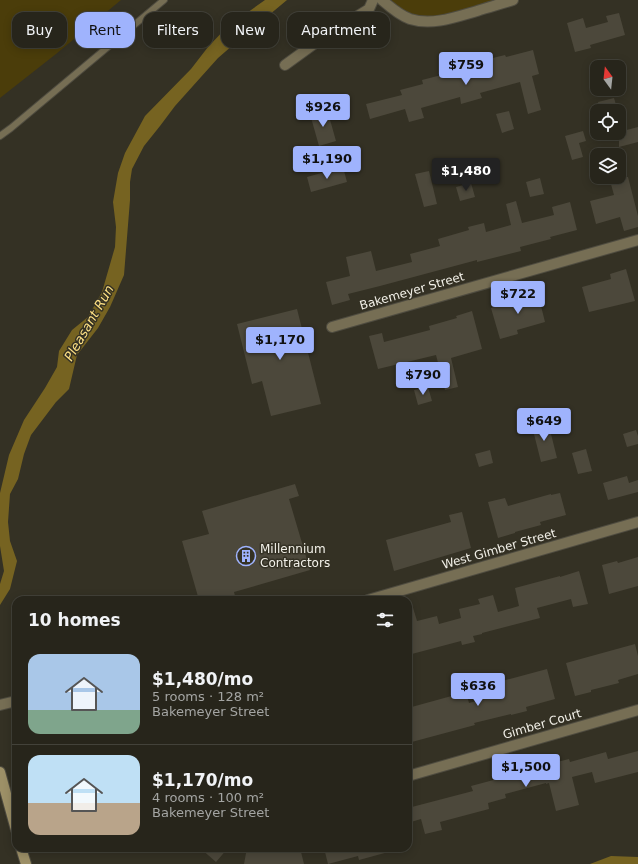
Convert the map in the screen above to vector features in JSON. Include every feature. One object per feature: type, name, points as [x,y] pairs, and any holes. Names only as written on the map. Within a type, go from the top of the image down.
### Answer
[{"type":"main road","points":[[0,772],[12,816]]},
{"type":"main road","points":[[22,852],[26,864]]},
{"type":"street","points":[[285,66],[325,36],[369,9],[373,0]]},
{"type":"street","points":[[382,0],[398,13],[410,19],[431,22],[462,16],[513,0]]},
{"type":"street","name":"Bakemeyer Street","points":[[332,327],[638,240]]},
{"type":"street","name":"West Gimber Street","points":[[382,596],[638,522]]},
{"type":"street","points":[[0,705],[12,702]]},
{"type":"street","name":"Gimber Court","points":[[412,775],[638,710]]},
{"type":"lane","points":[[0,136],[164,0]]},
{"type":"shaded area","points":[[0,0],[121,0],[107,12],[75,12],[75,38],[67,45],[67,12],[12,12],[12,48],[63,48],[0,98]]},
{"type":"shaded area","points":[[392,0],[499,0],[450,17],[419,20],[392,3]]},
{"type":"water","name":"Pleasant Run","points":[[265,0],[287,0],[273,12],[248,12]]},
{"type":"water","name":"Pleasant Run","points":[[221,33],[221,48],[230,48],[218,58],[175,106],[144,146],[132,169],[124,275],[110,307],[98,328],[77,355],[69,389],[56,402],[31,435],[24,454],[18,479],[10,494],[8,522],[10,541],[17,561],[10,589],[0,605],[0,584],[4,571],[0,546],[0,493],[9,455],[24,420],[57,367],[59,351],[72,330],[88,317],[102,292],[115,247],[116,227],[113,202],[118,173],[125,153],[145,116],[191,69],[207,48],[213,48],[213,42]]},
{"type":"water","points":[[611,856],[638,857],[638,864],[590,864]]},
{"type":"building","points":[[619,13],[625,35],[590,45],[591,48],[575,52],[567,23],[583,18],[586,28],[608,22],[606,16]]},
{"type":"building","points":[[533,50],[539,74],[532,76],[541,110],[528,114],[520,82],[480,93],[482,98],[461,104],[460,97],[421,108],[424,118],[409,122],[405,109],[370,119],[366,104],[402,95],[400,90],[423,84],[422,80],[453,72],[452,66],[505,55],[506,57]]},
{"type":"building","points":[[614,98],[616,104],[598,104],[598,102]]},
{"type":"building","points":[[327,109],[336,141],[319,146],[310,114]]},
{"type":"building","points":[[509,111],[514,129],[502,133],[496,114]]},
{"type":"building","points":[[638,127],[638,142],[619,147],[619,140],[626,140],[626,130]]},
{"type":"building","points":[[583,131],[586,141],[579,143],[583,157],[572,160],[565,136]]},
{"type":"building","points":[[343,167],[347,182],[311,192],[307,177]]},
{"type":"building","points":[[429,171],[437,204],[424,207],[415,174]]},
{"type":"building","points":[[626,177],[628,177],[638,216],[638,227],[624,231],[620,217],[596,224],[590,201],[614,195],[611,184],[626,184]]},
{"type":"building","points":[[540,178],[544,194],[530,197],[526,182]]},
{"type":"building","points":[[471,183],[475,197],[460,201],[456,187]]},
{"type":"building","points":[[516,201],[522,223],[554,215],[552,207],[570,202],[577,230],[520,247],[521,251],[477,262],[477,260],[348,294],[350,300],[332,305],[326,282],[350,276],[346,257],[371,251],[376,271],[412,262],[410,254],[440,246],[438,239],[469,230],[468,227],[484,223],[486,232],[511,225],[506,204]]},
{"type":"building","points":[[626,269],[635,301],[589,312],[582,287],[611,279],[610,274]]},
{"type":"building","points":[[537,290],[545,322],[517,330],[518,334],[500,339],[491,308],[520,300],[518,295]]},
{"type":"building","points":[[297,309],[321,404],[271,416],[262,381],[252,384],[237,324]]},
{"type":"building","points":[[472,311],[482,349],[451,358],[458,387],[445,390],[436,355],[378,369],[369,336],[382,333],[384,342],[430,330],[429,326],[457,318],[456,316]]},
{"type":"building","points":[[428,387],[432,401],[418,405],[414,390]]},
{"type":"building","points":[[548,422],[557,458],[541,462],[532,426]]},
{"type":"building","points":[[636,430],[638,444],[627,447],[623,434]]},
{"type":"building","points":[[586,449],[592,471],[578,474],[572,453]]},
{"type":"building","points":[[490,450],[493,463],[479,467],[475,454]]},
{"type":"building","points":[[627,476],[629,483],[638,480],[638,492],[608,500],[603,483]]},
{"type":"building","name":"Millennium Contractors","points":[[295,484],[299,496],[289,499],[310,570],[234,592],[235,596],[198,596],[182,541],[209,534],[202,511]]},
{"type":"building","points":[[560,493],[566,515],[540,522],[541,525],[498,538],[488,502],[505,498],[508,506],[551,494]]},
{"type":"building","points":[[462,512],[471,548],[394,571],[386,540],[451,522],[449,515]]},
{"type":"building","points":[[638,557],[638,586],[609,594],[602,565],[617,561],[618,563]]},
{"type":"building","points":[[579,571],[588,604],[573,607],[571,599],[537,608],[540,618],[473,636],[475,642],[462,645],[461,641],[412,654],[412,604],[417,621],[437,616],[439,624],[461,618],[459,609],[480,604],[478,599],[493,595],[498,612],[519,606],[515,588]]},
{"type":"building","points":[[635,644],[638,656],[638,674],[618,680],[619,683],[591,690],[591,692],[575,696],[566,663]]},
{"type":"building","points":[[547,669],[555,699],[526,707],[527,711],[474,723],[475,725],[412,742],[412,707],[466,692],[469,703],[505,693],[502,681]]},
{"type":"building","points":[[638,751],[638,772],[595,783],[592,772],[572,777],[579,805],[556,811],[549,783],[546,783],[505,794],[506,798],[488,803],[489,809],[440,822],[442,830],[425,834],[421,819],[412,822],[412,807],[473,791],[471,786],[501,778],[502,780],[542,770],[541,766],[569,759],[570,762],[606,752],[608,759]]},
{"type":"building","points":[[205,852],[225,852],[216,862]]},
{"type":"building","points":[[246,852],[301,852],[304,864],[244,864]]},
{"type":"building","points":[[325,852],[388,852],[359,860],[358,856],[328,864]]},
{"type":"place","name":"Millennium Contractors","points":[[246,556]]}]
